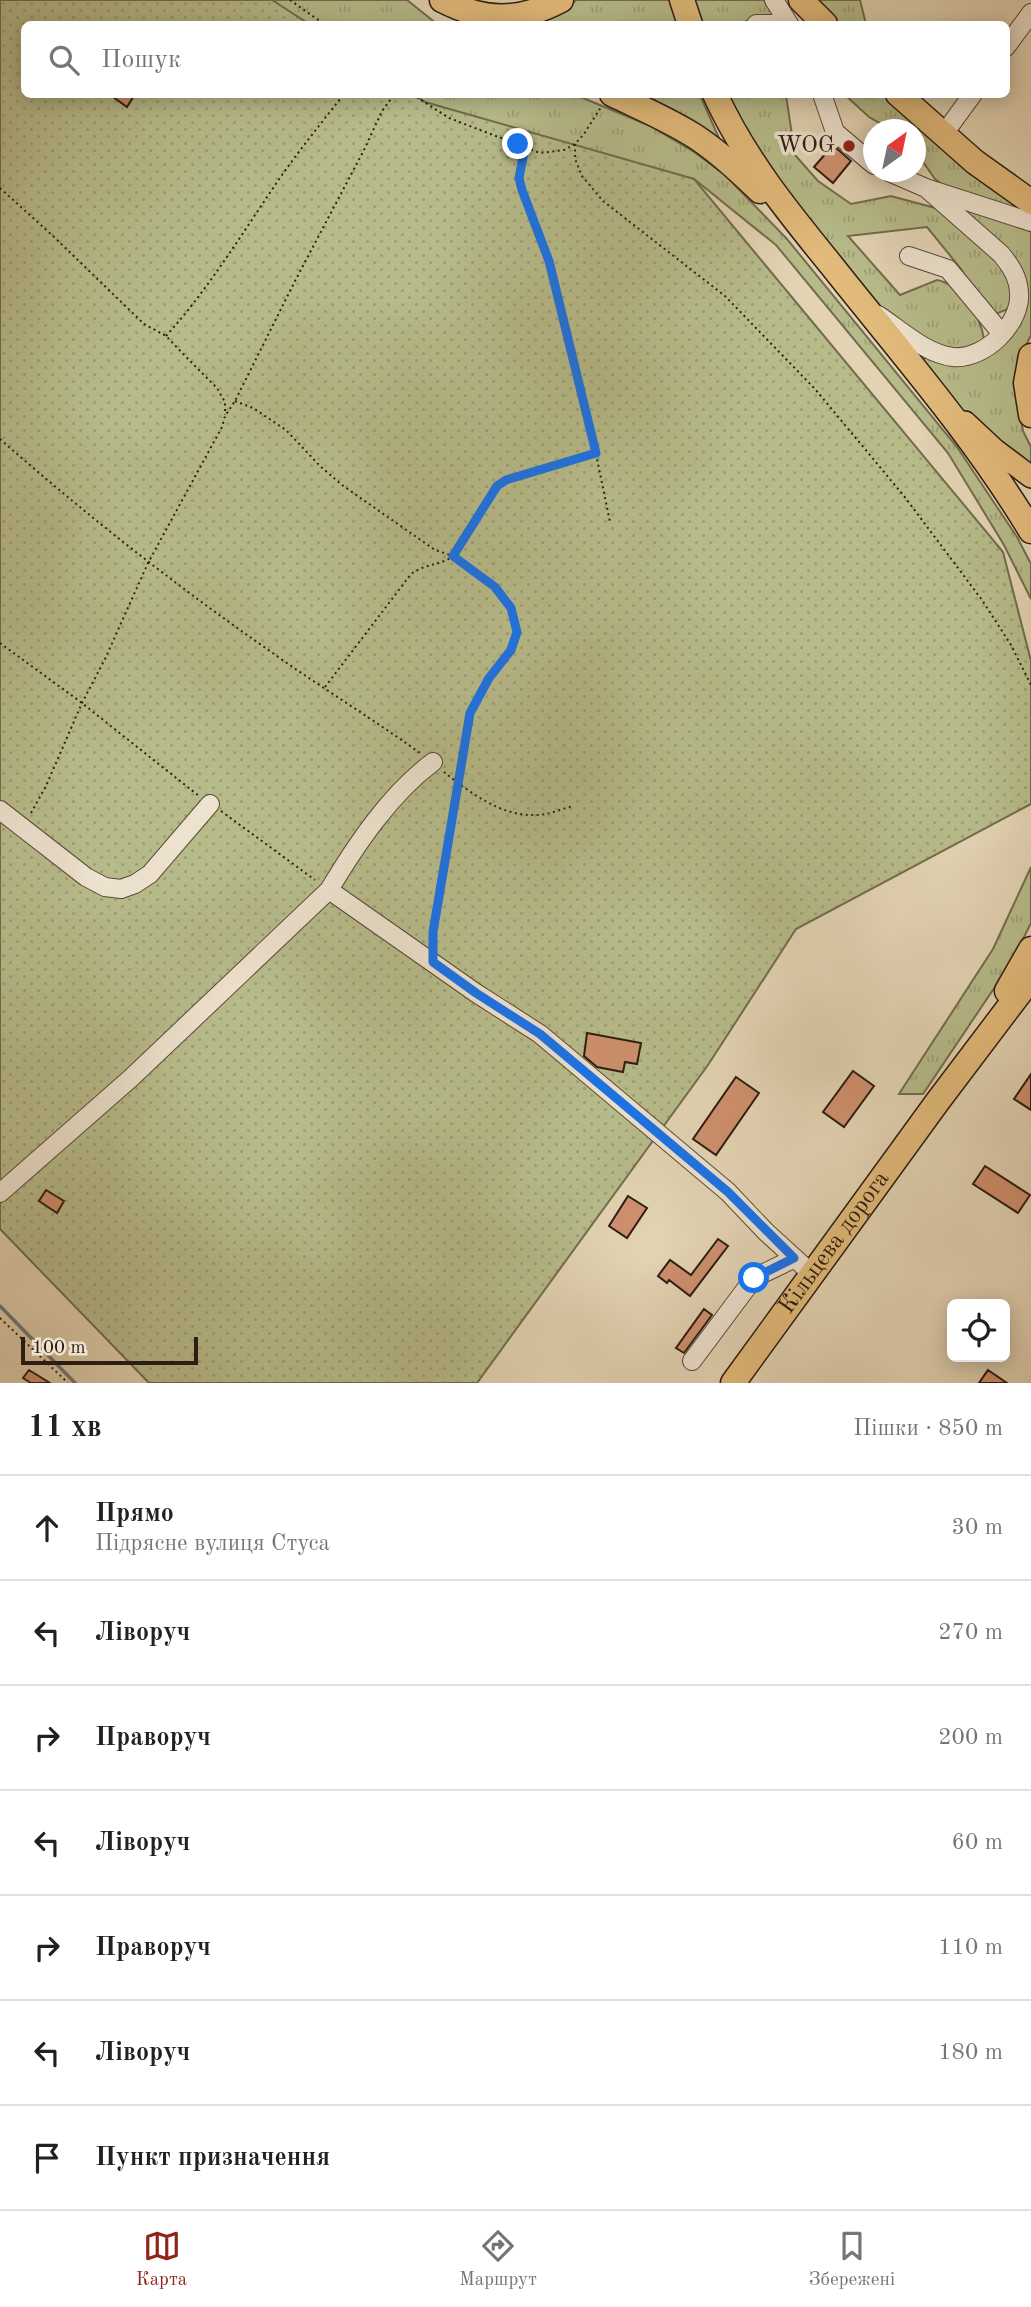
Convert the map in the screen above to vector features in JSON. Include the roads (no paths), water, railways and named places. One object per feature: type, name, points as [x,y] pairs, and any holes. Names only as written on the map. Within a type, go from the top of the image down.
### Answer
[{"type":"highway","points":[[430,0],[457,21]]},
{"type":"highway","points":[[442,0],[474,14],[502,18],[529,13],[561,0]]},
{"type":"highway","points":[[682,0],[689,21]]},
{"type":"highway","points":[[801,0],[822,21]]},
{"type":"highway","points":[[717,98],[752,161],[780,201],[927,383],[986,463],[1031,531]]},
{"type":"highway","points":[[902,98],[975,162],[1031,202]]},
{"type":"highway","points":[[607,99],[663,118],[697,138],[733,165],[793,225],[804,232]]},
{"type":"highway","points":[[1031,356],[1026,383],[1031,415]]},
{"type":"highway","points":[[938,1101],[1031,949]]},
{"type":"highway","points":[[938,1101],[1031,978]]},
{"type":"highway","name":"Кільцева дорога","points":[[741,1380],[803,1266],[938,1101]]},
{"type":"main road","points":[[927,383],[995,449],[1031,477]]},
{"type":"street","points":[[774,0],[787,21]]},
{"type":"street","points":[[1010,42],[1031,13]]},
{"type":"street","points":[[823,98],[835,132],[863,156]]},
{"type":"street","points":[[943,135],[970,98]]},
{"type":"street","points":[[912,182],[1031,222]]},
{"type":"street","points":[[863,306],[925,346],[955,357],[981,352],[1002,334],[1017,306],[1020,293],[1016,276],[1001,254],[926,188]]},
{"type":"street","points":[[909,256],[948,268],[1002,334]]},
{"type":"street","points":[[0,1193],[131,1078],[328,890],[355,847],[402,791],[433,762]]},
{"type":"street","points":[[0,810],[86,877],[106,887],[121,889],[150,874],[210,804]]},
{"type":"street","points":[[328,890],[540,1034],[728,1192],[803,1266]]},
{"type":"street","points":[[692,1361],[754,1278],[803,1266]]},
{"type":"waterway","points":[[0,1306],[75,1383]]},
{"type":"place","name":"WOG","points":[[849,146]]}]
